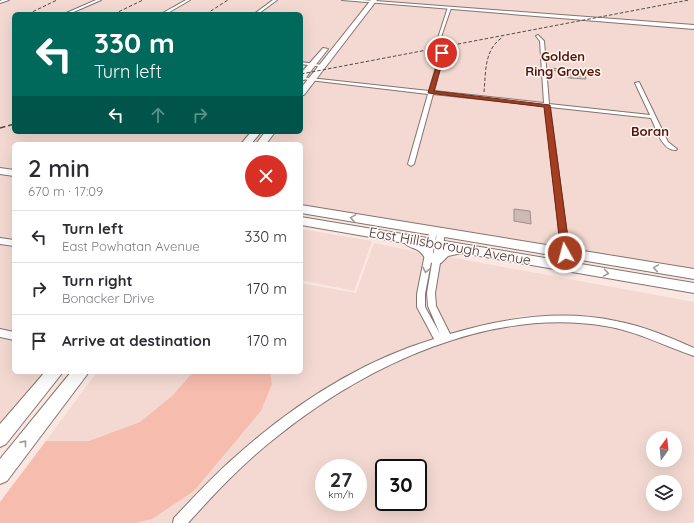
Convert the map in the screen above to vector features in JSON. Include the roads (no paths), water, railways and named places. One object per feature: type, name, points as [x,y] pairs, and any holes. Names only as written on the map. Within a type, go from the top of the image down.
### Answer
[{"type":"main road","points":[[353,15],[365,1]]},
{"type":"main road","points":[[303,90],[374,1]]},
{"type":"main road","points":[[341,30],[351,29]]},
{"type":"main road","points":[[303,76],[328,45]]},
{"type":"main road","points":[[248,142],[254,134]]},
{"type":"main road","points":[[0,166],[12,167]]},
{"type":"main road","points":[[0,171],[12,173]]},
{"type":"main road","name":"East Hillsborough Avenue","points":[[303,210],[435,245],[440,255],[448,250],[566,260],[694,288]]},
{"type":"main road","name":"East Hillsborough Avenue","points":[[303,221],[435,245],[694,274]]},
{"type":"main road","points":[[0,438],[53,374]]},
{"type":"main road","points":[[0,474],[79,374]]},
{"type":"street","points":[[0,2],[6,0]]},
{"type":"street","points":[[71,12],[99,0]]},
{"type":"street","points":[[167,12],[188,0]]},
{"type":"street","points":[[259,12],[275,0]]},
{"type":"street","points":[[344,0],[374,1],[694,27]]},
{"type":"street","points":[[439,37],[449,8]]},
{"type":"street","points":[[538,36],[542,41],[547,105],[566,260]]},
{"type":"street","points":[[411,164],[442,53]]},
{"type":"street","points":[[303,64],[322,66]]},
{"type":"street","points":[[303,78],[654,117]]},
{"type":"street","points":[[637,83],[666,143],[674,149]]},
{"type":"street","points":[[0,240],[12,243]]},
{"type":"street","points":[[435,245],[421,294],[421,306],[443,339]]},
{"type":"street","points":[[179,523],[236,463],[272,432],[296,414],[341,384],[406,352],[443,339],[522,320],[572,319],[619,325],[660,338],[694,352]]},
{"type":"street","points":[[0,333],[12,336]]},
{"type":"railway","points":[[32,12],[57,0]]},
{"type":"railway","points":[[118,12],[143,0]]},
{"type":"railway","points":[[209,12],[228,0]]},
{"type":"railway","points":[[303,74],[689,0]]},
{"type":"railway","points":[[484,92],[489,54],[492,48],[503,37]]},
{"type":"railway","points":[[0,128],[12,125]]},
{"type":"district","name":"Golden Ring Groves","points":[[563,64]]},
{"type":"district","name":"Boran","points":[[650,131]]}]
